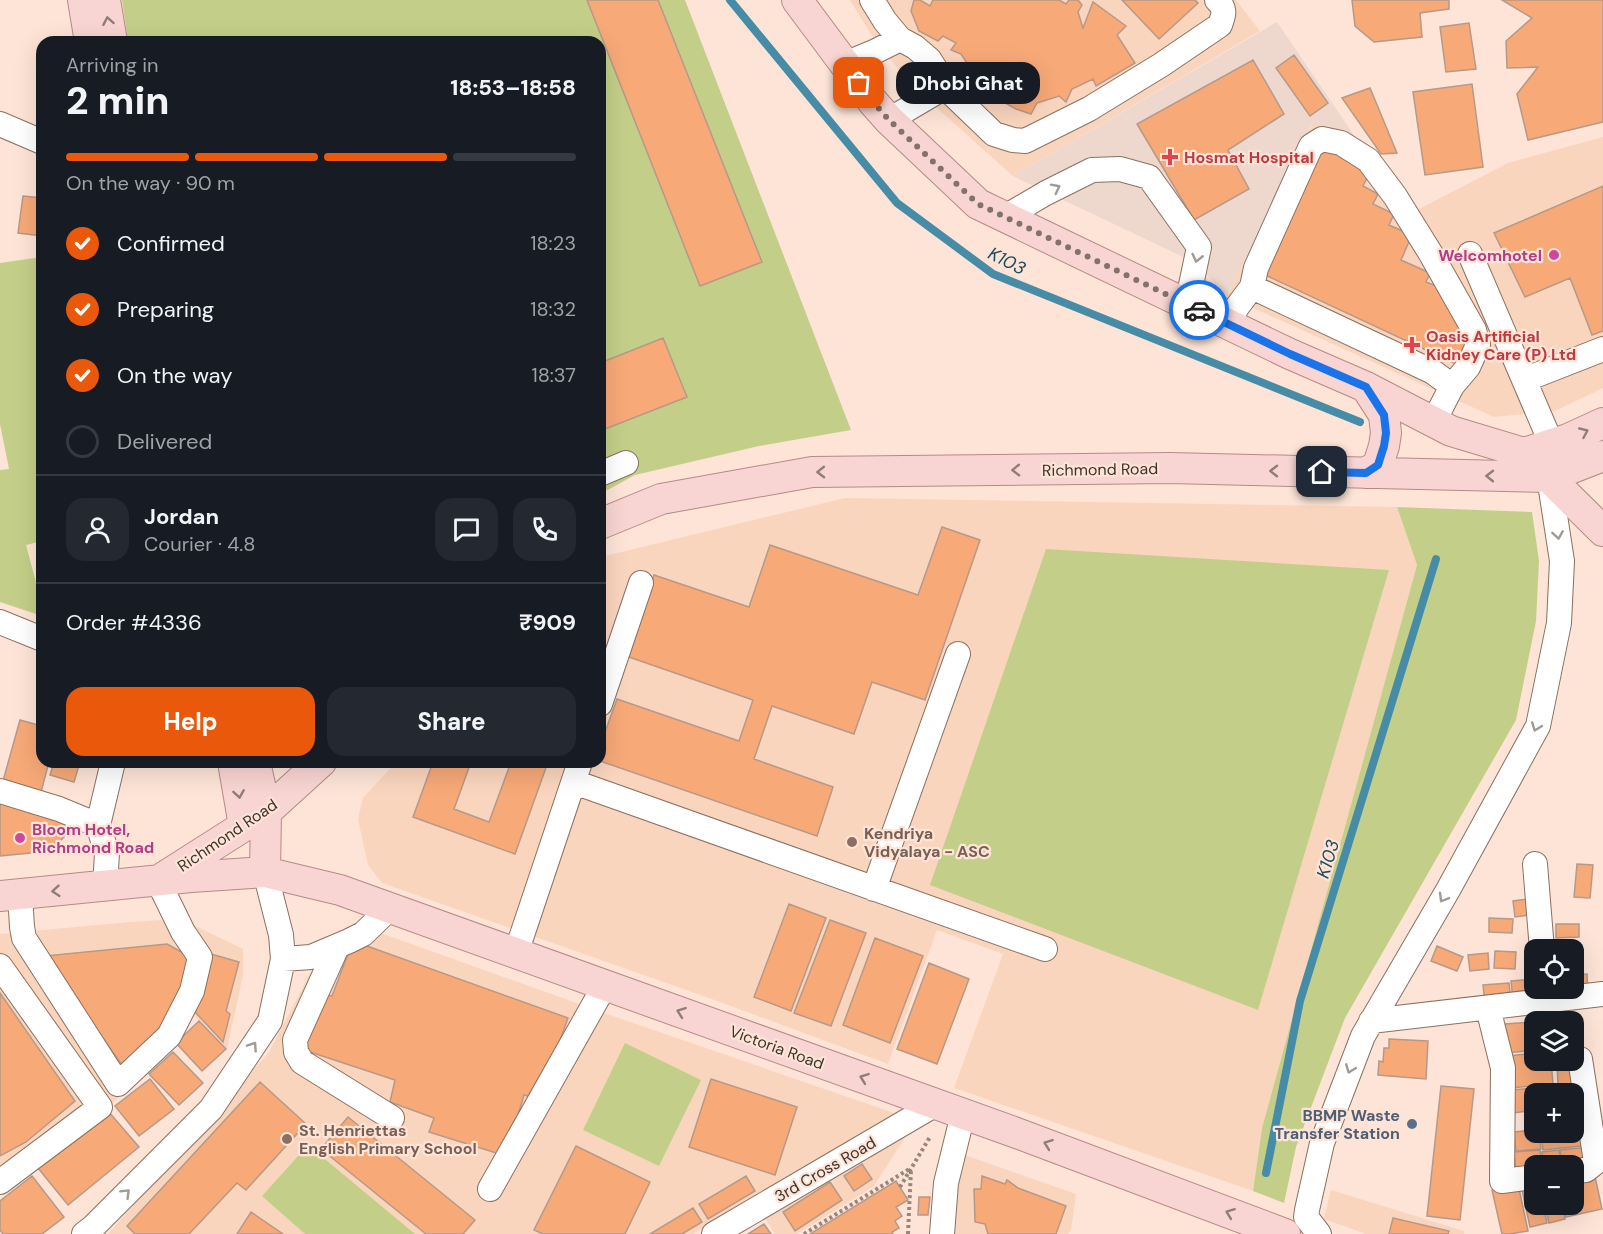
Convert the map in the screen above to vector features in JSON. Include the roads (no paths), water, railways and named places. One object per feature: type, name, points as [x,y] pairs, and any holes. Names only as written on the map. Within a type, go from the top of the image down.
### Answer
[{"type":"main road","points":[[83,0],[89,36]]},
{"type":"main road","points":[[105,0],[111,36]]},
{"type":"main road","points":[[797,0],[873,102],[978,204],[1290,354],[1366,387],[1451,431],[1538,449],[1603,423]]},
{"type":"main road","points":[[1366,387],[1384,415],[1386,433],[1378,465],[1366,473]]},
{"type":"main road","points":[[1538,449],[1549,477],[1603,531]]},
{"type":"main road","name":"Richmond Road","points":[[606,522],[661,499],[812,472],[1170,468],[1549,477],[1603,456]]},
{"type":"main road","points":[[235,768],[255,819],[266,872]]},
{"type":"main road","points":[[255,768],[255,819]]},
{"type":"main road","name":"Richmond Road","points":[[158,881],[255,819],[314,768]]},
{"type":"main road","name":"Richmond Road","points":[[10,895],[266,872]]},
{"type":"main road","name":"Victoria Road","points":[[266,872],[340,890],[1150,1182],[1303,1230]]},
{"type":"street","points":[[872,0],[900,39],[915,47],[929,59],[945,87],[994,134],[1025,141],[1089,109],[1161,65],[1220,25],[1224,15],[1223,6],[1217,0]]},
{"type":"street","points":[[845,64],[900,39]]},
{"type":"street","points":[[889,120],[945,87]]},
{"type":"street","points":[[0,124],[36,139]]},
{"type":"street","points":[[1228,324],[1237,306],[1252,287],[1256,268],[1311,146],[1322,139],[1341,143],[1368,160],[1395,196],[1474,330],[1478,345],[1468,367],[1452,386],[1433,423]]},
{"type":"street","points":[[1005,217],[1092,170],[1120,169],[1149,177],[1199,247],[1187,304]]},
{"type":"street","points":[[1470,254],[1524,380],[1538,449]]},
{"type":"street","points":[[1252,287],[1433,372],[1452,386]]},
{"type":"street","points":[[1524,380],[1603,349]]},
{"type":"street","points":[[606,471],[626,463]]},
{"type":"street","points":[[1303,1230],[1322,1143],[1363,1036],[1448,890],[1538,726],[1559,623],[1562,561],[1549,477]]},
{"type":"street","points":[[606,686],[641,583]]},
{"type":"street","points":[[0,622],[36,637]]},
{"type":"street","points":[[874,888],[958,654]]},
{"type":"street","points":[[105,886],[107,853],[98,825],[112,768]]},
{"type":"street","points":[[516,953],[577,772],[874,888],[1045,949]]},
{"type":"street","points":[[0,791],[58,809],[98,825]]},
{"type":"street","points":[[1535,864],[1541,939]]},
{"type":"street","points":[[84,1234],[211,1108],[270,1021],[283,959],[282,934],[266,872]]},
{"type":"street","points":[[10,895],[24,938],[118,1084],[170,1036],[192,991],[200,957],[183,932],[158,881]]},
{"type":"street","points":[[283,959],[311,957],[337,947],[363,934],[390,908]]},
{"type":"street","points":[[337,947],[295,1040],[296,1052],[302,1062],[392,1118]]},
{"type":"street","points":[[0,966],[100,1107],[0,1182]]},
{"type":"street","points":[[490,1189],[605,985]]},
{"type":"street","points":[[1584,994],[1603,994]]},
{"type":"street","points":[[1371,1022],[1488,1008],[1528,999]]},
{"type":"street","points":[[1488,1008],[1503,1068],[1502,1181],[1524,1178]]},
{"type":"street","points":[[1583,1071],[1599,1148],[1596,1162],[1584,1170]]},
{"type":"street","points":[[942,1234],[949,1109]]},
{"type":"street","name":"3rd Cross Road","points":[[714,1234],[949,1109]]},
{"type":"waterway","name":"K103","points":[[730,0],[897,203],[993,274],[1360,422]]},
{"type":"waterway","name":"K103","points":[[1266,1173],[1300,1001],[1436,559]]},
{"type":"place","name":"Dhobi Ghat","points":[[859,83]]},
{"type":"place","name":"Hosmat Hospital","points":[[1170,157]]},
{"type":"place","name":"Welcomhotel","points":[[1554,255]]},
{"type":"place","name":"Oasis Artificial Kidney Care (P) Ltd","points":[[1412,345]]},
{"type":"place","name":"Bloom Hotel, Richmond Road","points":[[20,838]]},
{"type":"place","name":"Kendriya Vidyalaya - ASC","points":[[852,842]]},
{"type":"place","name":"BBMP Waste Transfer Station","points":[[1412,1124]]},
{"type":"place","name":"St. Henriettas English Primary School","points":[[287,1139]]}]
